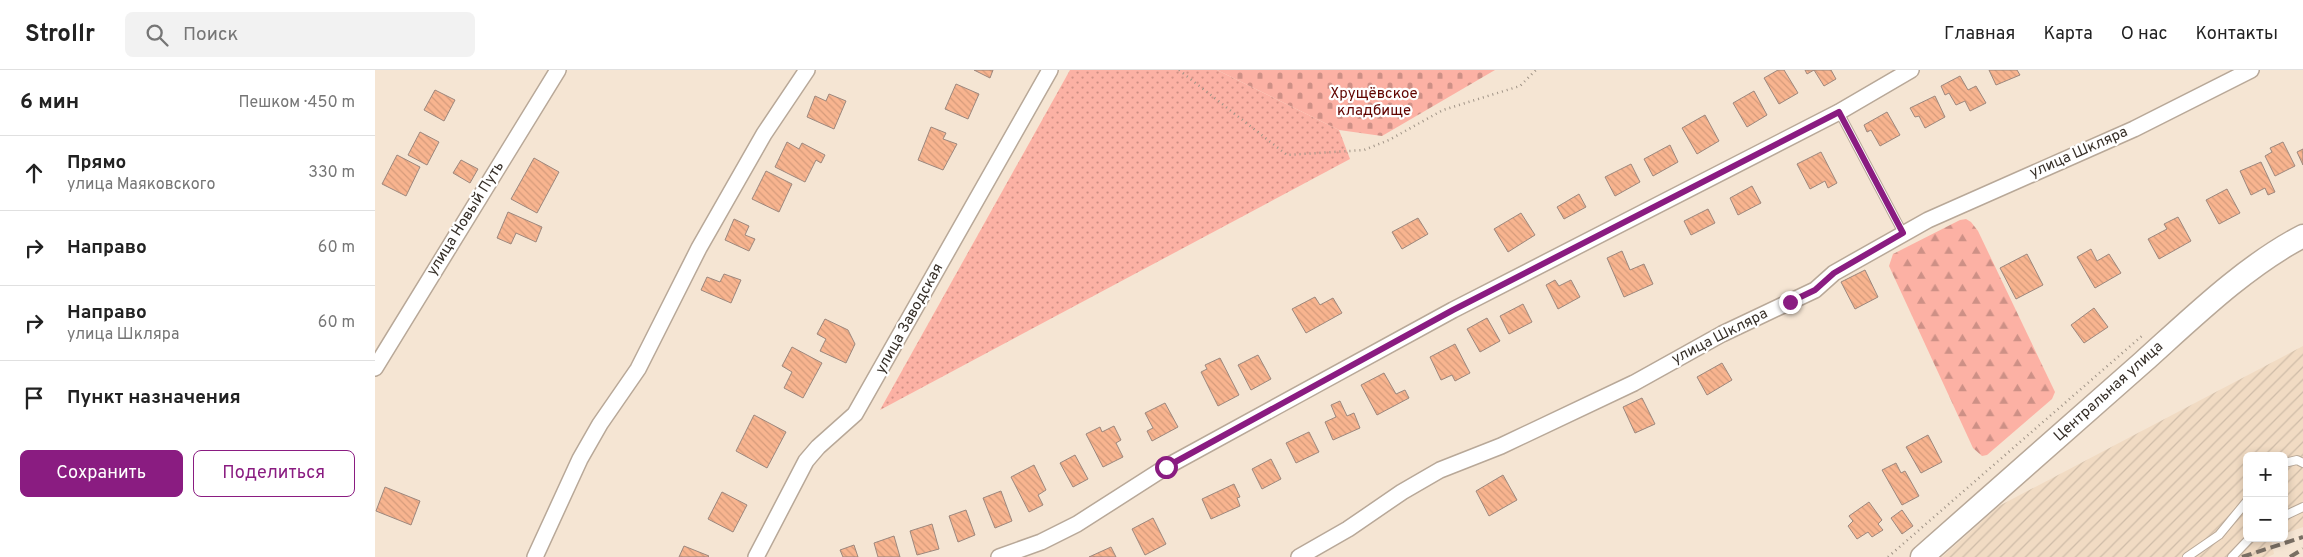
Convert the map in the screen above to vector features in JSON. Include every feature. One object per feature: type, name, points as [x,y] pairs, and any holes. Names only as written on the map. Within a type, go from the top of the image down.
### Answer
[{"type":"main road","name":"Центральная улица","points":[[1923,557],[2227,289],[2285,245],[2303,236]]},
{"type":"street","name":"улица Новый Путь","points":[[375,368],[557,70]]},
{"type":"street","points":[[535,557],[584,452],[600,424],[638,369],[699,248],[764,134],[807,70]]},
{"type":"street","name":"улица Заводская","points":[[756,557],[807,461],[818,446],[855,414],[865,398],[1050,70]]},
{"type":"street","points":[[999,557],[1041,542],[1077,524],[1166,467],[1453,310],[1839,112],[1911,70]]},
{"type":"street","name":"улица Шкляра","points":[[1299,557],[1348,529],[1402,492],[1440,470],[1501,446],[1634,383],[1723,334],[1815,290],[1834,273],[1903,233],[1985,194],[2134,129],[2251,70]]},
{"type":"lane","points":[[1839,112],[1903,233]]},
{"type":"lane","points":[[2288,462],[2297,460],[2303,463]]},
{"type":"lane","points":[[2187,557],[2219,535],[2243,506]]},
{"type":"lane","points":[[2288,514],[2303,507]]},
{"type":"lane","points":[[2232,557],[2246,542]]},
{"type":"path","points":[[1179,70],[1287,155],[1364,150],[1389,140],[1443,110],[1520,86],[1536,70]]},
{"type":"shaded area","points":[[2303,346],[2303,527],[2288,533],[2288,452],[2243,452],[2243,542],[2272,542],[2274,554],[2268,557],[1942,557],[1999,506]]},
{"type":"green space","points":[[1070,70],[1217,70],[1339,130],[1350,159],[880,410]]},
{"type":"green space","name":"Хрущёвское кладбище","points":[[1217,70],[1495,70],[1382,136],[1339,130]]},
{"type":"green space","points":[[1966,219],[1978,231],[2055,392],[2052,399],[1987,455],[1982,456],[1973,448],[1889,266],[1893,254],[1960,220]]},
{"type":"building","points":[[974,70],[993,70],[990,78]]},
{"type":"building","points":[[1778,70],[1784,70],[1798,93],[1779,104],[1764,78]]},
{"type":"building","points":[[1805,70],[1814,70],[1807,74]]},
{"type":"building","points":[[1814,70],[1831,70],[1836,79],[1824,86]]},
{"type":"building","points":[[1989,70],[2017,70],[2020,75],[1996,85]]},
{"type":"building","points":[[1960,76],[1968,90],[1976,86],[1986,103],[1970,111],[1965,101],[1956,105],[1949,93],[1945,95],[1941,86]]},
{"type":"building","points":[[956,84],[979,94],[968,119],[945,109]]},
{"type":"building","points":[[435,90],[455,100],[444,121],[424,110]]},
{"type":"building","points":[[1754,91],[1767,115],[1747,127],[1733,103]]},
{"type":"building","points":[[829,94],[846,101],[834,129],[807,117],[815,96],[826,101]]},
{"type":"building","points":[[1935,96],[1945,117],[1925,128],[1919,116],[1915,117],[1910,108]]},
{"type":"building","points":[[1887,112],[1900,135],[1880,146],[1871,130],[1867,132],[1864,125]]},
{"type":"building","points":[[1705,115],[1719,141],[1697,154],[1682,128]]},
{"type":"building","points":[[931,127],[946,133],[943,139],[957,144],[943,170],[918,160]]},
{"type":"building","points":[[420,132],[439,142],[427,165],[408,155]]},
{"type":"building","points":[[787,142],[799,149],[802,143],[825,155],[821,163],[816,160],[805,182],[775,167]]},
{"type":"building","points":[[2283,142],[2295,166],[2275,176],[2265,156],[2272,152],[2270,148]]},
{"type":"building","points":[[1670,145],[1678,162],[1653,176],[1644,159]]},
{"type":"building","points":[[2303,149],[2303,165],[2297,152]]},
{"type":"building","points":[[1821,152],[1837,183],[1828,188],[1825,181],[1810,189],[1797,164]]},
{"type":"building","points":[[397,155],[420,167],[406,196],[382,184]]},
{"type":"building","points":[[534,158],[559,172],[537,213],[511,199]]},
{"type":"building","points":[[461,160],[478,169],[470,183],[453,173]]},
{"type":"building","points":[[2261,162],[2275,192],[2268,195],[2265,188],[2251,195],[2240,171]]},
{"type":"building","points":[[1631,164],[1640,182],[1615,196],[1605,177]]},
{"type":"building","points":[[766,171],[792,184],[779,212],[752,199]]},
{"type":"building","points":[[1752,186],[1761,203],[1738,215],[1730,198]]},
{"type":"building","points":[[2227,189],[2240,213],[2219,224],[2206,200]]},
{"type":"building","points":[[1579,194],[1586,207],[1564,219],[1557,207]]},
{"type":"building","points":[[1708,209],[1715,223],[1691,235],[1684,221]]},
{"type":"building","points":[[508,212],[542,227],[536,242],[516,233],[511,244],[497,238]]},
{"type":"building","points":[[1521,213],[1535,235],[1508,252],[1494,229]]},
{"type":"building","points":[[2178,217],[2191,241],[2159,259],[2148,239],[2167,229],[2164,224]]},
{"type":"building","points":[[1418,218],[1428,234],[1402,249],[1392,232]]},
{"type":"building","points":[[734,219],[749,226],[745,235],[755,239],[749,251],[725,240]]},
{"type":"building","points":[[2091,249],[2097,261],[2109,254],[2121,273],[2095,288],[2077,257]]},
{"type":"building","points":[[1622,251],[1630,270],[1644,264],[1653,284],[1624,297],[1607,258]]},
{"type":"building","points":[[2027,254],[2043,285],[2016,299],[2000,268]]},
{"type":"building","points":[[1865,270],[1878,297],[1855,309],[1841,282]]},
{"type":"building","points":[[724,274],[741,280],[731,303],[701,290],[707,277],[720,282]]},
{"type":"building","points":[[1555,280],[1559,286],[1571,280],[1580,297],[1558,309],[1546,285]]},
{"type":"building","points":[[1315,297],[1320,305],[1333,298],[1342,313],[1306,333],[1292,309]]},
{"type":"building","points":[[1523,304],[1532,322],[1509,334],[1500,316]]},
{"type":"building","points":[[2094,308],[2108,327],[2084,343],[2071,325]]},
{"type":"building","points":[[1487,318],[1500,341],[1480,352],[1467,329]]},
{"type":"building","points":[[825,319],[848,330],[855,344],[846,363],[820,351],[826,339],[817,334]]},
{"type":"building","points":[[1455,344],[1470,373],[1455,381],[1452,375],[1441,380],[1430,357]]},
{"type":"building","points":[[792,347],[822,363],[803,398],[784,388],[792,372],[782,366]]},
{"type":"building","points":[[1258,355],[1271,379],[1251,390],[1238,365]]},
{"type":"building","points":[[1220,358],[1239,395],[1218,406],[1201,372],[1207,369],[1205,365]]},
{"type":"building","points":[[1722,363],[1732,380],[1707,395],[1697,377]]},
{"type":"building","points":[[1384,373],[1396,394],[1405,390],[1409,398],[1377,415],[1361,385]]},
{"type":"building","points":[[1642,398],[1655,424],[1635,433],[1623,407]]},
{"type":"building","points":[[1340,401],[1347,416],[1354,413],[1360,428],[1333,440],[1325,422],[1336,417],[1331,405]]},
{"type":"building","points":[[1165,403],[1178,427],[1152,441],[1147,431],[1153,428],[1145,413]]},
{"type":"building","points":[[754,415],[786,432],[767,468],[736,451]]},
{"type":"building","points":[[1114,426],[1121,440],[1116,443],[1123,457],[1103,467],[1086,434],[1100,427],[1102,432]]},
{"type":"building","points":[[1309,432],[1319,452],[1296,463],[1286,443]]},
{"type":"building","points":[[1928,435],[1942,462],[1921,473],[1906,447]]},
{"type":"building","points":[[1075,455],[1088,479],[1073,487],[1060,463]]},
{"type":"building","points":[[1271,459],[1281,479],[1262,489],[1252,469]]},
{"type":"building","points":[[1896,463],[1901,473],[1905,471],[1919,496],[1902,505],[1882,470]]},
{"type":"building","points":[[1034,465],[1046,490],[1038,495],[1043,505],[1029,512],[1011,477]]},
{"type":"building","points":[[1503,475],[1517,500],[1489,516],[1476,491]]},
{"type":"building","points":[[1234,484],[1240,497],[1237,498],[1240,506],[1211,519],[1202,499]]},
{"type":"building","points":[[385,487],[420,501],[411,525],[376,511]]},
{"type":"building","points":[[1001,491],[1012,521],[995,528],[983,498]]},
{"type":"building","points":[[722,492],[747,505],[733,532],[708,519]]},
{"type":"building","points":[[1869,502],[1882,520],[1878,524],[1883,530],[1872,537],[1868,532],[1857,539],[1848,526],[1853,521],[1849,516]]},
{"type":"building","points":[[966,510],[975,535],[958,542],[949,516]]},
{"type":"building","points":[[1902,510],[1913,526],[1902,534],[1891,518]]},
{"type":"building","points":[[1153,518],[1166,544],[1145,555],[1132,529]]},
{"type":"building","points":[[932,524],[939,549],[917,555],[910,531]]},
{"type":"building","points":[[894,536],[900,557],[878,557],[874,543]]},
{"type":"building","points":[[854,545],[858,557],[843,557],[840,550]]},
{"type":"building","points":[[684,546],[709,556],[679,557]]},
{"type":"building","points":[[1111,547],[1116,557],[1089,557]]},
{"type":"railway","points":[[2242,557],[2303,537]]},
{"type":"railway","points":[[2290,557],[2303,549]]},
{"type":"route","points":[[1166,467],[1453,310],[1839,112],[1903,233],[1834,273],[1815,290],[1790,302]]}]
